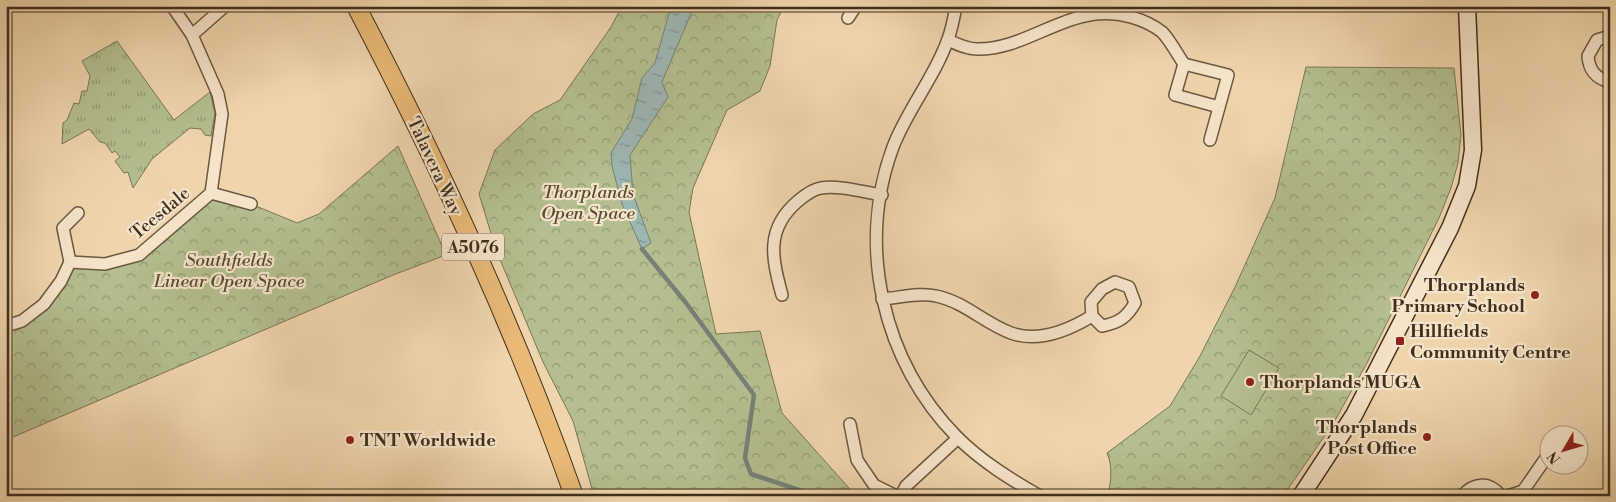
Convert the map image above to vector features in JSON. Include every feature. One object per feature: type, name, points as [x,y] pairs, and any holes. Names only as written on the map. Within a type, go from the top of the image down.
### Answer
[{"type":"main road","name":"Talavera Way","points":[[356,6],[432,159],[490,283],[574,496]]},
{"type":"street","name":"Teesdale","points":[[70,262],[104,264],[138,255],[211,193],[222,114],[218,94],[192,35],[172,6]]},
{"type":"street","points":[[192,35],[225,6]]},
{"type":"street","points":[[848,18],[856,6]]},
{"type":"street","points":[[956,6],[948,40],[893,146],[882,195],[876,244],[882,299],[890,328],[912,378],[937,415],[958,438],[987,463],[1040,496]]},
{"type":"street","points":[[1302,496],[1354,415],[1450,228],[1467,186],[1473,150],[1467,6]]},
{"type":"street","points":[[948,40],[966,48],[977,49],[1002,46],[1066,21],[1091,14],[1115,13],[1143,21],[1162,33],[1184,64],[1228,75],[1210,140]]},
{"type":"street","points":[[1610,36],[1597,40],[1588,56],[1592,71],[1602,80],[1610,82]]},
{"type":"street","points":[[1184,64],[1175,96],[1219,107]]},
{"type":"street","points":[[782,296],[773,261],[774,235],[785,212],[804,196],[820,188],[882,195]]},
{"type":"street","name":"Teesdale","points":[[211,193],[251,204]]},
{"type":"street","points":[[6,326],[22,320],[44,304],[61,280],[70,262],[63,228],[78,212]]},
{"type":"street","points":[[882,299],[934,295],[958,302],[1012,333],[1038,336],[1071,328],[1092,316]]},
{"type":"street","points":[[850,424],[857,460],[874,485],[896,496]]},
{"type":"street","points":[[901,496],[906,486],[958,438]]},
{"type":"street","points":[[1508,496],[1523,491],[1538,469]]},
{"type":"street","points":[[1462,496],[1476,485],[1484,484],[1495,489],[1501,496]]},
{"type":"green space","name":"Thorplands Open Space","points":[[622,6],[784,6],[777,20],[770,66],[760,91],[727,110],[693,188],[689,212],[716,334],[760,331],[782,413],[856,496],[594,496],[573,421],[543,362],[496,250],[479,194],[495,150],[533,114],[560,100],[611,27]]},
{"type":"green space","points":[[117,41],[174,120],[210,92],[215,113],[211,136],[205,135],[201,129],[190,128],[152,159],[133,188],[128,172],[124,173],[115,161],[120,157],[115,151],[112,153],[105,143],[100,142],[89,129],[62,144],[63,123],[67,120],[74,103],[79,104],[82,91],[87,91],[90,76],[82,61]]},
{"type":"green space","points":[[1306,67],[1454,68],[1461,135],[1458,163],[1451,188],[1439,218],[1367,363],[1333,424],[1283,496],[1108,496],[1111,474],[1107,453],[1170,406],[1200,356],[1235,287],[1275,198]]},
{"type":"green space","name":"Southfields Linear Open Space","points":[[398,146],[446,255],[393,275],[6,440],[6,326],[44,304],[70,262],[139,255],[211,193],[251,204],[297,223],[319,214]]},
{"type":"green space","name":"Thorplands MUGA","points":[[1249,350],[1279,368],[1251,415],[1221,396]]},
{"type":"water","points":[[671,6],[699,6],[692,11],[662,82],[668,97],[630,155],[633,194],[651,243],[642,249],[622,204],[612,166],[611,153],[632,119],[642,78],[655,63]]},
{"type":"waterway","points":[[642,249],[686,303],[754,395],[745,458],[751,474],[817,496]]},
{"type":"place","name":"Thorplands Primary School","points":[[1535,295]]},
{"type":"place","name":"Hillfields Community Centre","points":[[1400,341]]},
{"type":"place","name":"Thorplands MUGA","points":[[1250,382]]},
{"type":"place","name":"Thorplands Post Office","points":[[1427,437]]},
{"type":"place","name":"TNT Worldwide","points":[[350,440]]}]
